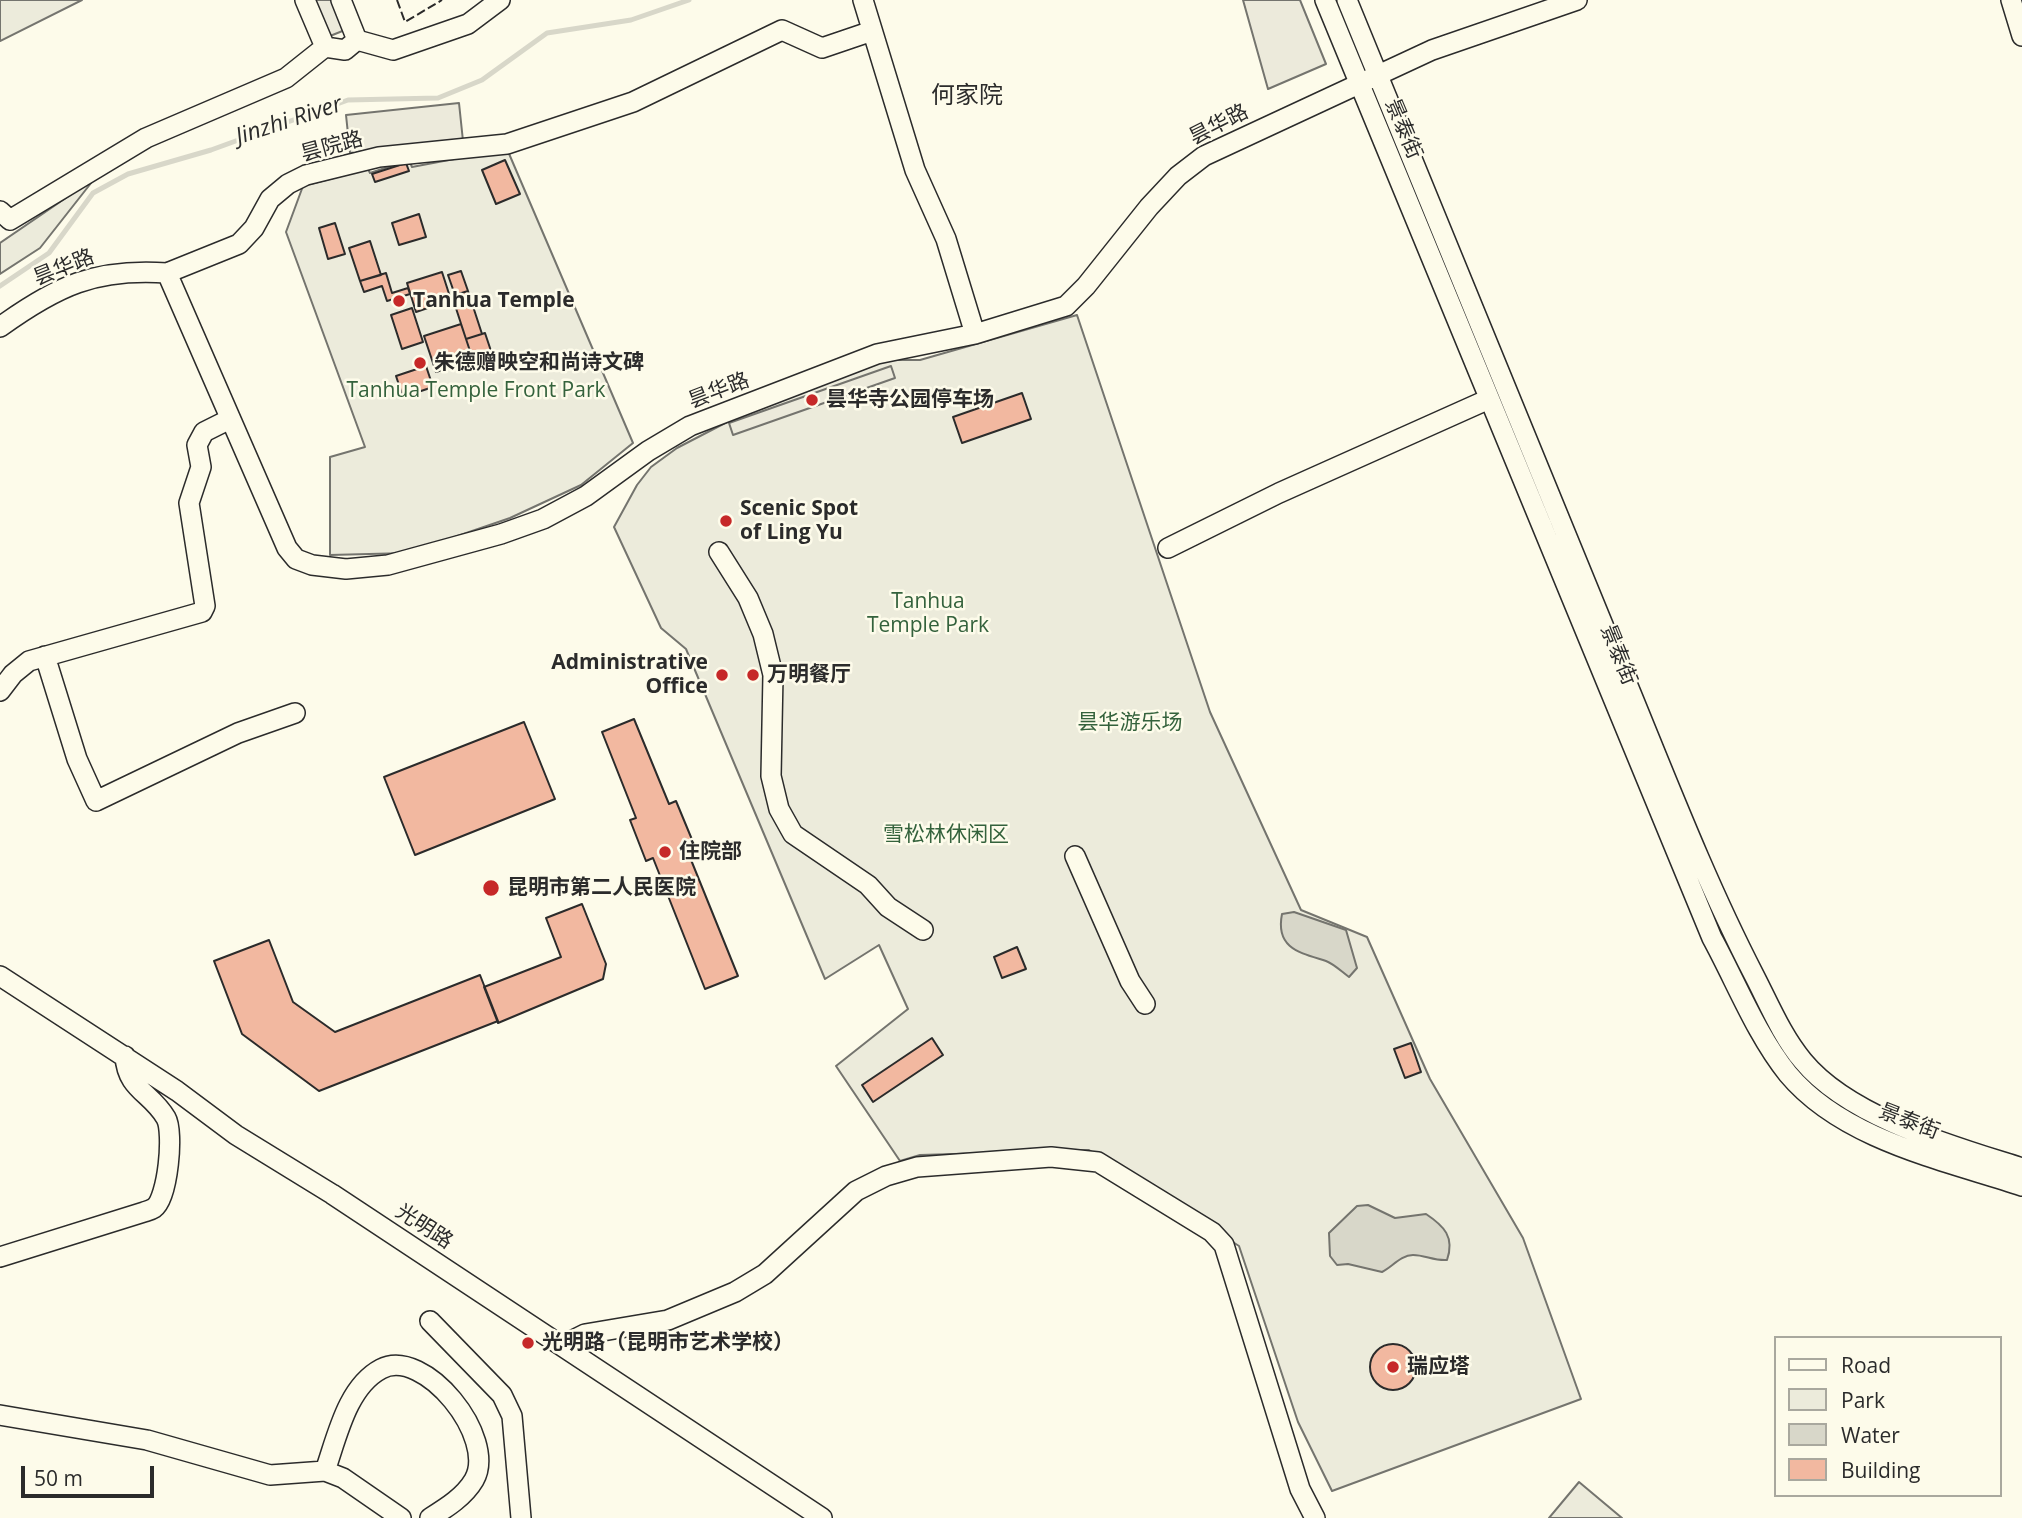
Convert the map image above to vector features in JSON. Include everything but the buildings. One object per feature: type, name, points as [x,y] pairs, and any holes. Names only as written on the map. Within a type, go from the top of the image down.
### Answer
[{"type":"street","points":[[305,0],[326,47]]},
{"type":"street","points":[[341,0],[357,40]]},
{"type":"street","points":[[0,211],[10,220],[145,138],[286,78],[326,47],[345,50],[357,40],[395,36],[462,12],[479,0]]},
{"type":"street","points":[[357,40],[393,50],[468,24],[500,0]]},
{"type":"street","points":[[863,0],[915,170],[946,239],[975,334]]},
{"type":"street","name":"景泰街","points":[[1325,0],[1369,79],[1730,929],[1778,1021],[1802,1061],[1829,1086],[1861,1106],[1904,1126],[2022,1168]]},
{"type":"street","name":"景泰街","points":[[1347,0],[1369,79],[1489,399],[1712,938],[1761,1031],[1788,1073],[1817,1102],[1853,1124],[1897,1144],[2022,1186]]},
{"type":"street","name":"昙华路","points":[[0,327],[45,298],[103,274],[131,271],[167,273],[286,548],[296,559],[312,565],[346,569],[388,565],[543,519],[612,479],[667,439],[702,422],[877,354],[975,334],[1066,306],[1086,286],[1157,199],[1204,156],[1432,50],[1577,0]]},
{"type":"street","points":[[2011,0],[2022,36]]},
{"type":"street","name":"昙院路","points":[[167,273],[239,244],[254,228],[271,199],[288,184],[306,175],[379,157],[507,145],[633,102],[782,30],[822,48],[872,32]]},
{"type":"street","points":[[1168,548],[1279,493],[1489,399]]},
{"type":"street","points":[[0,691],[13,674],[29,661],[202,612],[205,606],[189,503],[201,467],[197,445],[204,432],[230,419]]},
{"type":"street","points":[[719,552],[748,598],[763,634],[773,675],[771,776],[779,809],[793,834],[868,885],[888,907],[923,930]]},
{"type":"street","points":[[45,656],[77,759],[96,801],[238,733],[295,713]]},
{"type":"street","points":[[1075,856],[1130,981],[1145,1004]]},
{"type":"street","name":"光明路","points":[[0,976],[125,1056],[236,1136],[332,1194],[822,1518]]},
{"type":"street","points":[[0,1257],[155,1208],[165,1186],[170,1135],[167,1119],[126,1075],[125,1056]]},
{"type":"street","points":[[563,1345],[585,1334],[668,1320],[735,1292],[765,1274],[856,1191],[886,1176],[942,1164],[1051,1157],[1098,1162],[1212,1232],[1224,1245],[1300,1489],[1315,1518]]},
{"type":"street","points":[[430,1321],[502,1395],[512,1416],[521,1518]]},
{"type":"street","points":[[325,1471],[347,1410],[361,1385],[382,1368],[392,1366],[426,1374],[467,1418],[478,1442],[481,1458],[476,1478],[464,1493],[430,1518]]},
{"type":"street","points":[[0,1415],[147,1440],[271,1475],[325,1471],[343,1478],[401,1518]]},
{"type":"green space","points":[[0,0],[82,0],[0,41]]},
{"type":"green space","name":"Tanhua Temple Front Park","points":[[507,149],[633,443],[581,485],[510,518],[408,553],[330,555],[330,457],[365,447],[286,232],[303,186],[368,169],[370,173],[409,160],[412,167]]},
{"type":"green space","points":[[95,178],[40,248],[0,274],[0,243]]},
{"type":"green space","name":"Tanhua Temple Park","points":[[1077,315],[1210,712],[1301,910],[1367,937],[1430,1079],[1523,1238],[1581,1399],[1332,1491],[1298,1422],[1239,1246],[1089,1150],[920,1155],[900,1161],[836,1066],[908,1009],[879,945],[825,979],[686,649],[661,628],[614,527],[637,485],[651,467],[677,448],[731,420],[887,360],[920,360]]},
{"type":"green space","points":[[1579,1482],[1622,1518],[1549,1518]]},
{"type":"shaded area","points":[[311,0],[351,0],[360,24],[325,38]]},
{"type":"shaded area","points":[[1243,0],[1300,0],[1326,64],[1268,89]]},
{"type":"shaded area","points":[[459,103],[463,141],[350,153],[346,115]]},
{"type":"shaded area","name":"昙华寺公园停车场","points":[[891,366],[895,378],[733,435],[729,423]]},
{"type":"water","points":[[1294,912],[1346,930],[1357,968],[1349,977],[1329,962],[1299,952],[1286,942],[1282,935],[1282,914]]},
{"type":"water","points":[[1368,1205],[1395,1218],[1426,1214],[1443,1228],[1449,1239],[1447,1260],[1409,1256],[1382,1272],[1348,1264],[1337,1265],[1330,1256],[1329,1233],[1357,1206]]},
{"type":"waterway","name":"Jinzhi River","points":[[0,286],[49,253],[93,193],[128,174],[211,150],[348,100],[438,98],[482,80],[547,33],[631,20],[689,0]]},
{"type":"fence","points":[[397,0],[405,22],[442,0]]},
{"type":"place","name":"Tanhua Temple","points":[[399,301]]},
{"type":"place","name":"朱德赠映空和尚诗文碑","points":[[420,363]]},
{"type":"place","name":"昙华寺公园停车场","points":[[812,400]]},
{"type":"place","name":"Scenic Spot of Ling Yu","points":[[726,521]]},
{"type":"place","name":"Administrative Office","points":[[722,675]]},
{"type":"place","name":"万明餐厅","points":[[753,675]]},
{"type":"place","name":"住院部","points":[[665,852]]},
{"type":"place","name":"昆明市第二人民医院","points":[[491,888]]},
{"type":"place","name":"光明路（昆明市艺术学校）","points":[[528,1343]]},
{"type":"place","name":"瑞应塔","points":[[1393,1367]]},
{"type":"district","name":"何家院","points":[[967,96]]},
{"type":"park label","name":"昙华游乐场","points":[[1130,723]]},
{"type":"park label","name":"雪松林休闲区","points":[[946,835]]}]
